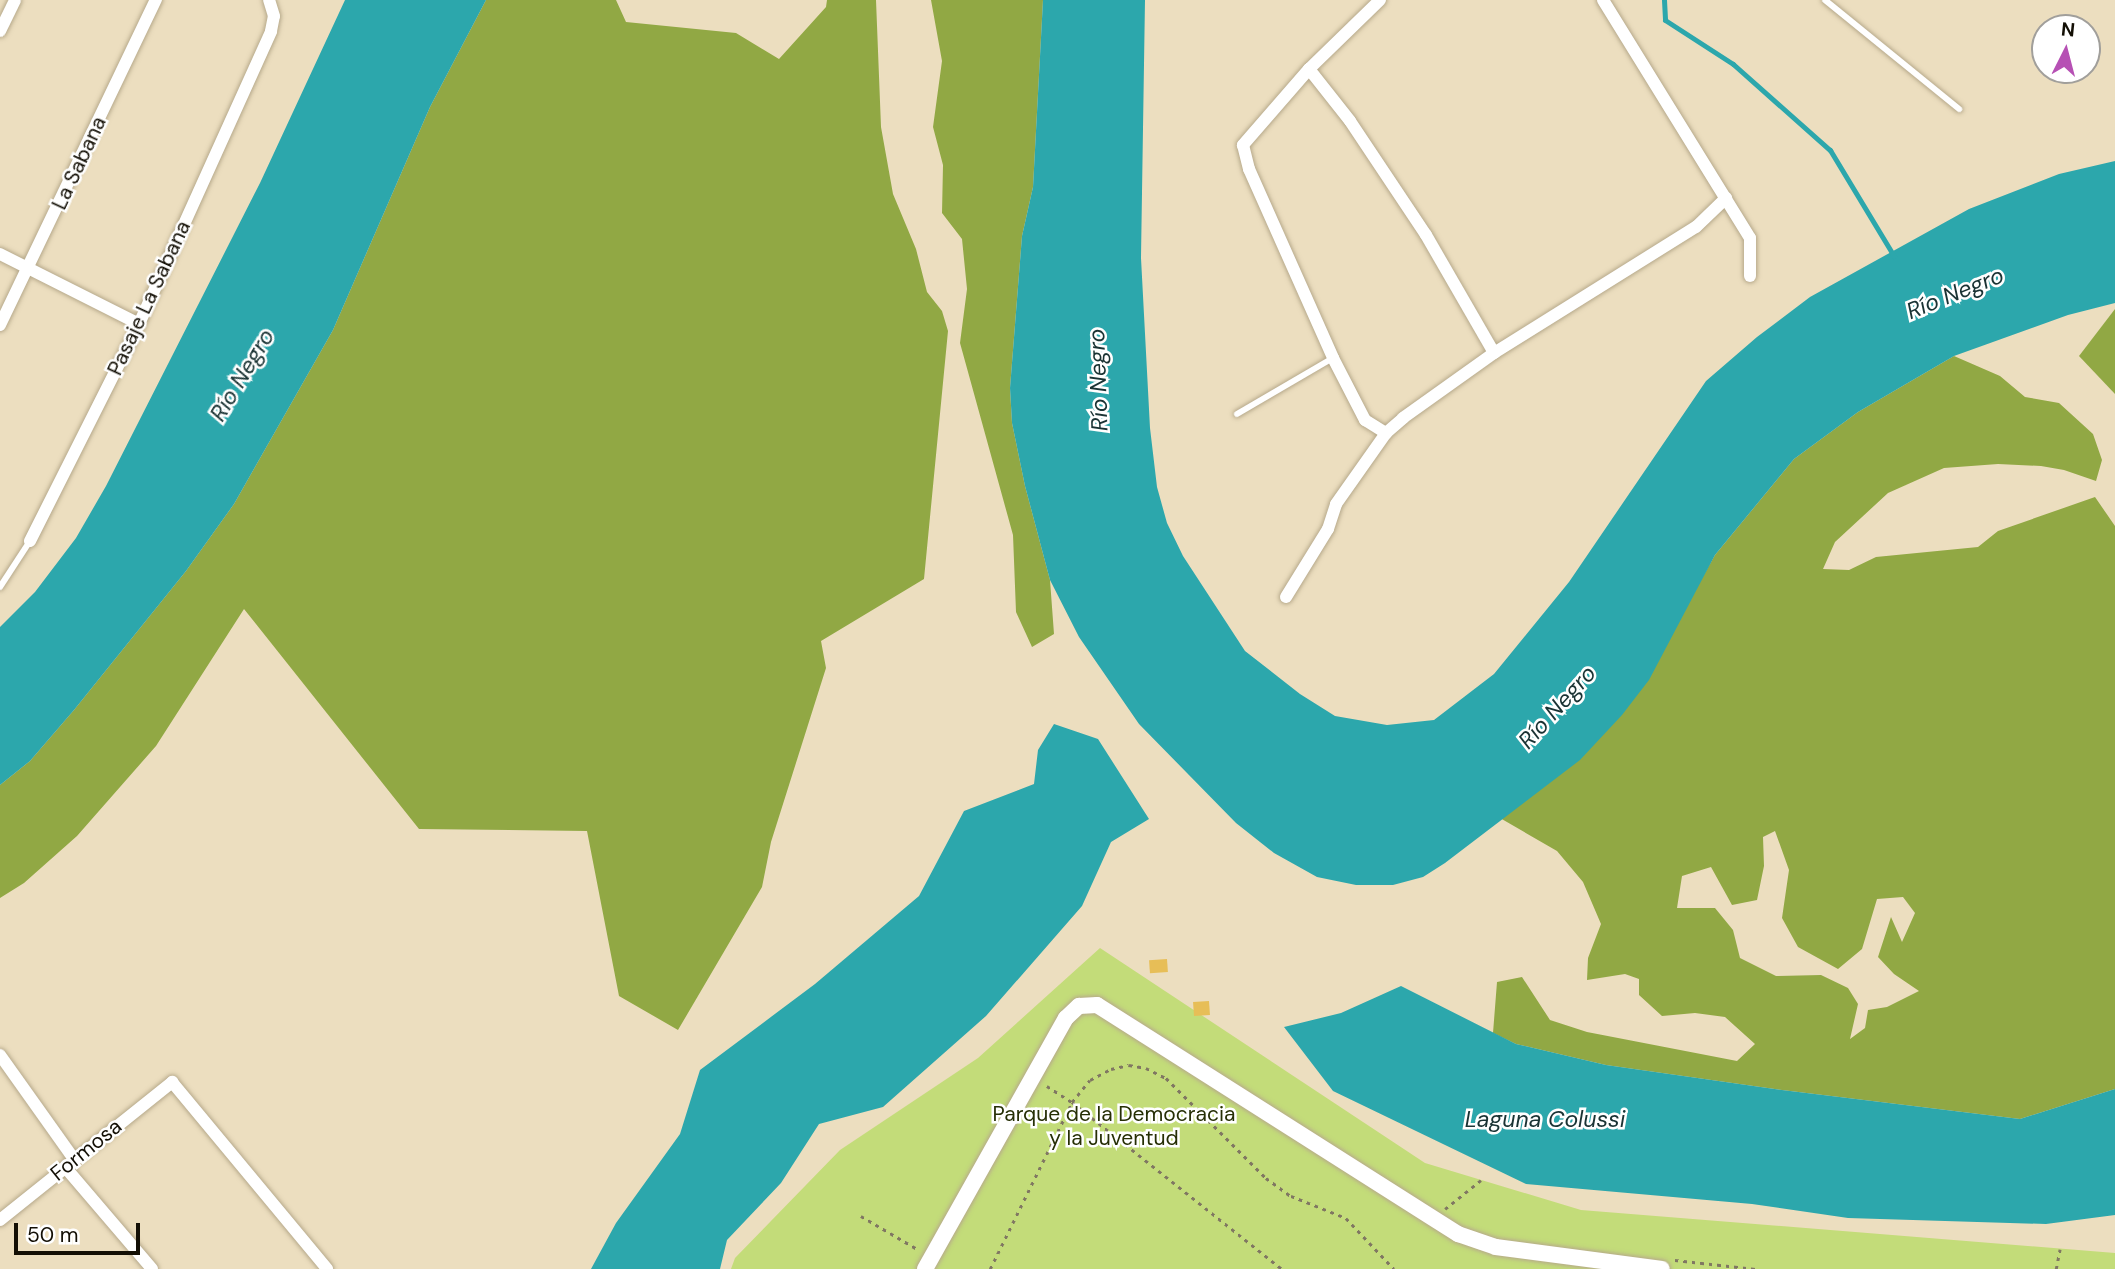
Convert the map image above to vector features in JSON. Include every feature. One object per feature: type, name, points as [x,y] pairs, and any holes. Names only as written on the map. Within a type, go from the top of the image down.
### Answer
[{"type":"street","points":[[0,31],[15,0]]},
{"type":"street","name":"La Sabana","points":[[0,325],[156,0]]},
{"type":"street","name":"Pasaje La Sabana","points":[[30,541],[139,324],[271,31],[274,16],[269,0]]},
{"type":"street","points":[[1380,0],[1309,69],[1243,145],[1249,169],[1333,358],[1365,420],[1387,433]]},
{"type":"street","points":[[1603,0],[1750,238],[1749,276]]},
{"type":"street","points":[[1309,69],[1350,121],[1418,223],[1494,353]]},
{"type":"street","points":[[1286,597],[1328,529],[1336,504],[1387,433],[1494,353],[1696,227],[1726,198]]},
{"type":"street","points":[[0,254],[139,324]]},
{"type":"street","points":[[928,1263],[1066,1018],[1079,1006],[1097,1005],[1432,1220],[1458,1234],[1496,1247],[1663,1264]]},
{"type":"street","points":[[0,1055],[70,1163],[152,1269]]},
{"type":"street","name":"Formosa","points":[[0,1220],[172,1082],[327,1269]]},
{"type":"lane","points":[[1825,0],[1959,109]]},
{"type":"lane","points":[[1237,414],[1333,358]]},
{"type":"lane","name":"Pasaje La Sabana","points":[[0,587],[30,541]]},
{"type":"path","points":[[990,1269],[1072,1102],[1090,1080],[1111,1069],[1129,1065],[1146,1068],[1166,1078],[1266,1178],[1291,1196],[1346,1218],[1394,1269]]},
{"type":"path","points":[[1032,1077],[1072,1102],[1282,1269]]},
{"type":"path","points":[[1432,1220],[1481,1180]]},
{"type":"path","points":[[861,1216],[928,1263]]},
{"type":"path","points":[[2056,1269],[2060,1249]]},
{"type":"path","points":[[1663,1264],[1755,1269]]},
{"type":"green space","points":[[486,0],[616,0],[626,22],[736,33],[779,59],[826,7],[827,0],[876,0],[881,127],[893,194],[916,249],[927,292],[942,311],[948,331],[924,579],[821,641],[826,668],[771,842],[762,887],[678,1030],[619,996],[587,831],[419,829],[244,609],[156,746],[77,836],[24,883],[0,898],[0,785],[30,761],[74,710],[186,571],[234,504],[333,330],[430,107]]},
{"type":"green space","points":[[931,0],[1043,0],[1033,187],[1022,236],[1010,388],[1012,423],[1025,486],[1050,580],[1054,634],[1032,647],[1016,612],[1013,535],[960,343],[967,289],[962,239],[942,213],[943,165],[933,127],[942,61]]},
{"type":"green space","points":[[2115,309],[2115,394],[2079,356]]},
{"type":"green space","points":[[1954,356],[2000,376],[2025,397],[2059,403],[2093,434],[2102,460],[2096,481],[2064,470],[2041,466],[1998,464],[1944,468],[1888,493],[1835,542],[1823,569],[1849,570],[1876,557],[1978,547],[1998,531],[2095,497],[2115,526],[2115,1089],[2020,1119],[1606,1065],[1516,1044],[1493,1033],[1497,982],[1522,977],[1550,1020],[1587,1032],[1737,1061],[1755,1044],[1725,1017],[1695,1013],[1662,1016],[1639,995],[1639,979],[1625,974],[1587,980],[1588,958],[1601,924],[1583,882],[1557,851],[1500,818],[1545,786],[1689,601],[1715,555],[1794,459],[1858,412]],"holes":[[[1775,831],[1789,870],[1782,918],[1798,947],[1838,969],[1862,949],[1877,899],[1903,897],[1915,913],[1902,942],[1891,917],[1878,957],[1894,974],[1919,991],[1887,1007],[1868,1010],[1865,1028],[1850,1039],[1858,1004],[1848,988],[1821,975],[1776,976],[1740,958],[1733,930],[1715,908],[1677,908],[1682,876],[1711,867],[1732,905],[1757,900],[1764,866],[1763,837]]]},
{"type":"green space","name":"Parque de la Democracia y la Juventud","points":[[1100,948],[1425,1163],[1581,1210],[2115,1253],[2115,1269],[731,1269],[735,1258],[840,1150],[978,1058]]},
{"type":"water","name":"Río Negro","points":[[345,0],[486,0],[430,107],[333,330],[234,504],[186,571],[74,710],[30,761],[0,785],[0,627],[35,592],[76,538],[106,486],[260,183]]},
{"type":"water","name":"Río Negro","points":[[1043,0],[1145,0],[1141,258],[1150,428],[1157,487],[1167,523],[1183,556],[1245,651],[1300,694],[1335,716],[1387,725],[1434,720],[1494,674],[1569,582],[1706,381],[1757,337],[1810,297],[1969,209],[2059,174],[2115,161],[2115,303],[2068,315],[1954,356],[1858,412],[1794,459],[1715,555],[1649,680],[1622,715],[1580,760],[1445,863],[1423,877],[1393,885],[1356,885],[1317,877],[1274,853],[1236,823],[1139,724],[1079,637],[1050,580],[1025,486],[1012,423],[1010,388],[1022,236],[1033,187]]},
{"type":"water","points":[[1054,724],[1098,739],[1149,819],[1111,842],[1082,906],[986,1016],[883,1107],[819,1124],[781,1183],[727,1240],[720,1269],[591,1269],[616,1223],[680,1134],[700,1070],[815,984],[919,896],[964,811],[1034,784],[1038,750]]},
{"type":"water","name":"Laguna Colussi","points":[[1401,986],[1516,1044],[1606,1065],[2020,1119],[2115,1089],[2115,1215],[2046,1224],[1848,1218],[1752,1204],[1526,1184],[1333,1091],[1284,1027],[1341,1013]]},
{"type":"building","points":[[1167,959],[1168,972],[1150,973],[1149,960]]},
{"type":"building","points":[[1209,1001],[1210,1015],[1194,1016],[1193,1002]]},
{"type":"waterway","points":[[1664,0],[1665,20],[1733,64],[1830,150],[1894,256]]}]
